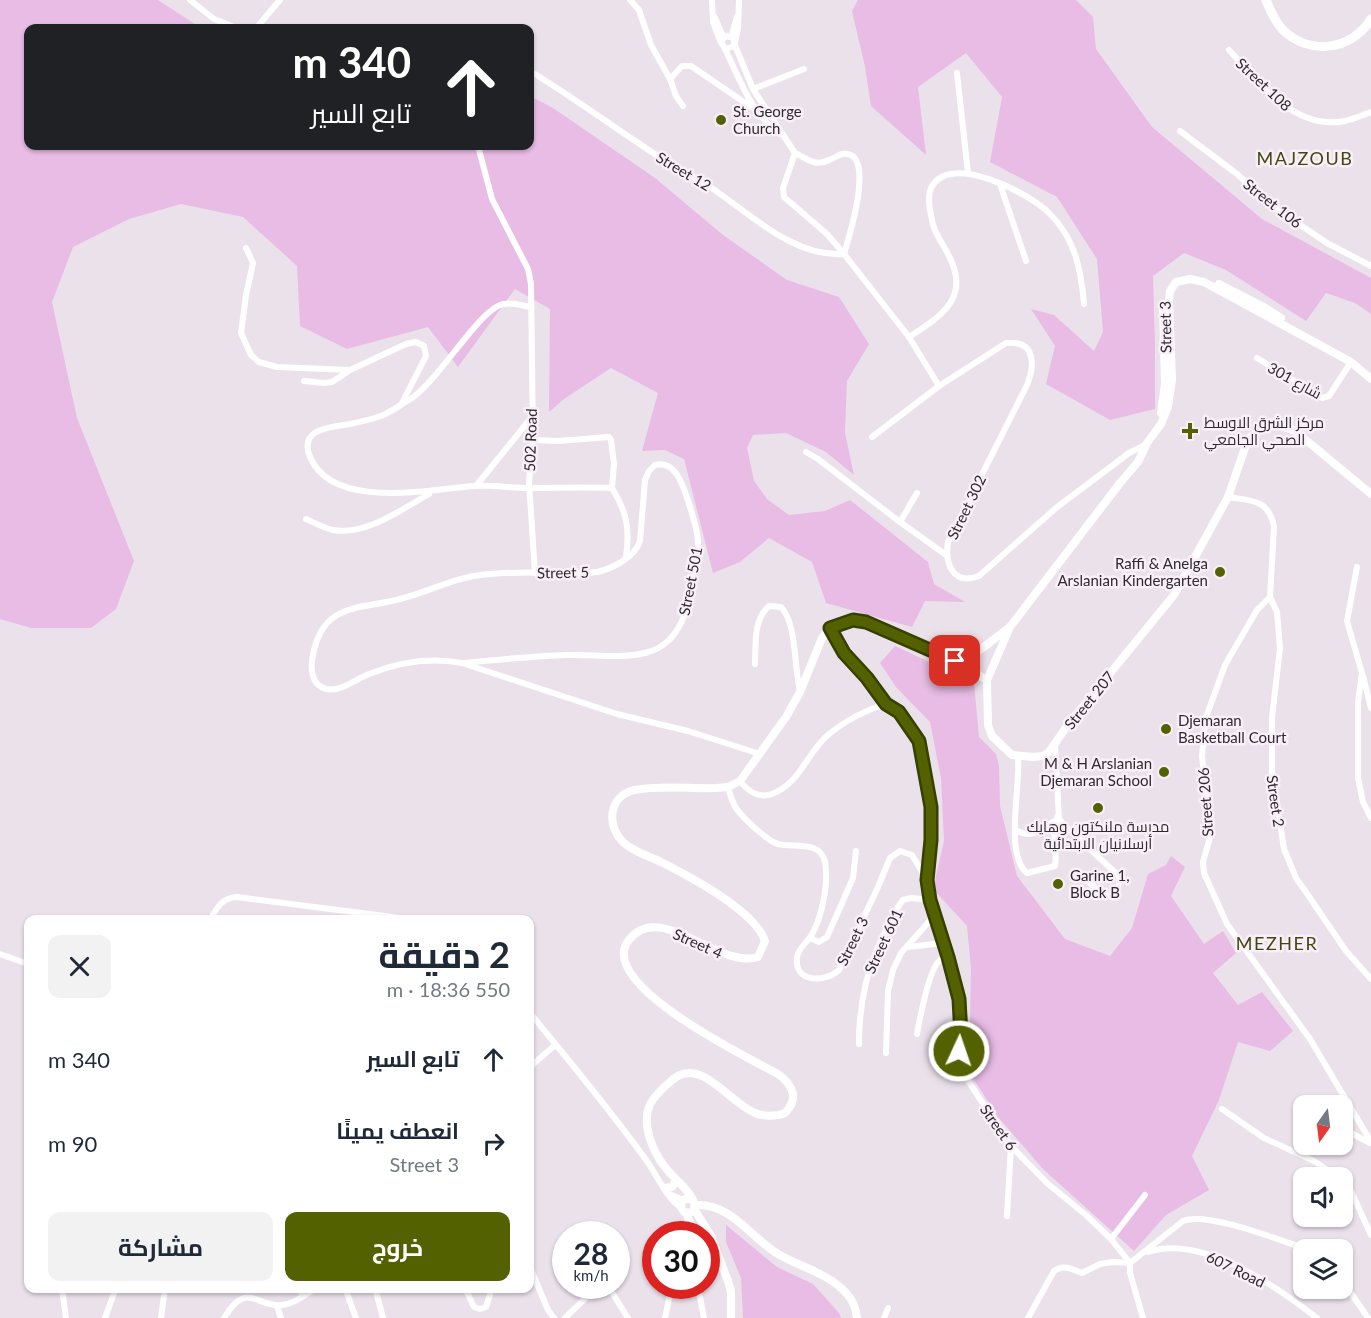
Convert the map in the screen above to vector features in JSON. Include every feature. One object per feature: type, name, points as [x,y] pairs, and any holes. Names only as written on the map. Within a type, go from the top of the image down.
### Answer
[{"type":"main road","points":[[1266,0],[1280,27],[1289,35],[1312,46],[1325,47],[1349,40],[1359,34],[1371,19]]},
{"type":"street","points":[[190,0],[214,19],[227,24]]},
{"type":"street","points":[[259,24],[280,0]]},
{"type":"street","points":[[630,0],[639,10],[651,45],[683,106]]},
{"type":"street","points":[[712,0],[712,13],[753,88],[795,153],[817,164],[841,154],[855,160],[860,175],[860,189],[844,254]]},
{"type":"street","points":[[739,0],[729,43],[738,76],[754,109],[765,122],[783,136]]},
{"type":"street","name":"Street 108","points":[[1229,50],[1286,107],[1307,118],[1338,122],[1371,112]]},
{"type":"street","points":[[670,79],[682,66],[691,66],[754,109]]},
{"type":"street","points":[[753,88],[804,69]]},
{"type":"street","points":[[957,73],[968,173]]},
{"type":"street","name":"Street 12","points":[[534,74],[667,162],[723,195],[775,233],[821,252],[832,255],[844,254]]},
{"type":"street","name":"Street 106","points":[[1180,131],[1237,174],[1275,208],[1327,243],[1371,266]]},
{"type":"street","points":[[479,150],[492,199],[528,269],[532,291],[531,307],[506,303],[495,308],[413,398],[382,416],[351,424],[327,426],[316,432],[309,442],[308,449],[311,458],[327,477],[351,487],[389,494],[433,492],[476,486],[612,488]]},
{"type":"street","points":[[795,153],[783,188],[784,197],[827,234],[844,254],[909,337],[939,387],[872,437]]},
{"type":"street","points":[[909,337],[936,320],[951,303],[957,292],[954,266],[933,231],[930,208],[930,190],[937,180],[955,174],[968,173],[1000,184],[1026,196],[1049,213],[1076,253],[1084,304]]},
{"type":"street","points":[[1000,184],[1026,261]]},
{"type":"street","points":[[246,248],[253,263],[241,333],[251,355],[259,362],[277,367],[350,370]]},
{"type":"street","name":"Street 3","points":[[1010,627],[1138,462],[1147,443],[1161,424],[1165,384],[1164,295],[1170,281],[1177,276],[1195,274],[1262,306],[1308,338],[1351,362],[1371,379]]},
{"type":"street","name":"502 Road","points":[[531,307],[533,440],[529,488],[535,573]]},
{"type":"street","name":"Street 302","points":[[939,387],[1006,343],[1021,345],[1031,356],[1033,366],[1027,385],[948,542],[946,555],[948,564],[958,576],[968,579],[979,576],[1056,508],[1129,453],[1147,443]]},
{"type":"street","points":[[304,381],[332,382],[350,370],[406,344],[420,344],[426,349],[426,356],[401,404]]},
{"type":"street","name":"شارع 301","points":[[1257,358],[1322,398],[1326,398],[1351,362]]},
{"type":"street","points":[[476,486],[532,417]]},
{"type":"street","points":[[1270,597],[1274,527],[1272,516],[1269,510],[1257,502],[1228,497],[1248,439],[1266,424],[1295,431],[1371,494]]},
{"type":"street","points":[[533,440],[558,441],[609,437],[614,464],[612,488],[622,504],[628,523],[626,557]]},
{"type":"street","points":[[806,452],[946,555]]},
{"type":"street","name":"Street 501","points":[[462,663],[566,655],[630,656],[658,648],[670,640],[683,622],[687,608],[696,564],[698,539],[681,482],[675,471],[665,465],[655,465],[647,474],[640,541],[637,549],[626,557]]},
{"type":"street","points":[[306,519],[334,530],[355,530],[383,519],[433,492]]},
{"type":"street","points":[[900,522],[916,493]]},
{"type":"street","name":"Street 207","points":[[1018,757],[1043,756],[1055,745],[1067,726],[1174,595],[1228,497]]},
{"type":"street","name":"Street 5","points":[[626,557],[609,568],[592,573],[494,573],[470,576],[399,600],[344,610],[335,615],[322,629],[313,656],[312,674],[317,683],[326,689],[336,689],[370,673],[414,661],[446,660],[462,663],[616,714],[688,731],[760,754]]},
{"type":"street","points":[[1357,567],[1347,621],[1371,708]]},
{"type":"street","name":"Street 2","points":[[1270,597],[1277,612],[1280,648],[1272,718],[1272,771],[1284,849],[1296,878],[1346,951],[1371,979]]},
{"type":"street","name":"Street 206","points":[[1270,597],[1257,610],[1225,664],[1207,712],[1202,756],[1210,828],[1203,862],[1204,873],[1227,924],[1310,1039],[1371,1143]]},
{"type":"street","points":[[755,663],[756,636],[763,613],[769,606],[781,607],[787,615],[790,627],[800,692]]},
{"type":"street","points":[[760,754],[800,692],[816,651],[830,628],[853,620],[866,622],[955,661],[987,680]]},
{"type":"street","points":[[955,661],[976,653],[1010,627]]},
{"type":"street","points":[[1010,627],[987,680],[988,725],[990,733],[1005,750],[1018,757],[1019,782],[1014,818],[1016,849],[1020,867],[1027,873],[1055,866],[1057,819],[1055,745]]},
{"type":"street","name":"Street 6","points":[[830,628],[844,653],[867,678],[886,704],[899,712],[919,741],[922,751],[931,807],[931,840],[927,880],[930,900],[948,957],[960,1013],[959,1067],[1011,1146],[1048,1184],[1078,1207],[1112,1239],[1130,1263]]},
{"type":"street","points":[[1362,673],[1358,702],[1358,778],[1363,802],[1371,818]]},
{"type":"street","points":[[740,781],[746,789],[757,795],[768,795],[782,790],[798,777],[816,748],[829,734],[863,713],[886,704]]},
{"type":"street","name":"Street 4","points":[[689,1206],[678,1182],[659,1159],[650,1137],[649,1106],[670,1081],[682,1073],[697,1073],[741,1105],[762,1115],[783,1114],[792,1103],[793,1091],[785,1079],[693,1028],[674,1014],[632,977],[624,961],[624,952],[628,941],[644,928],[656,927],[676,932],[729,956],[750,960],[758,957],[765,941],[763,934],[738,909],[696,881],[628,846],[618,837],[611,820],[611,813],[615,803],[631,790],[728,787],[740,781],[760,754]]},
{"type":"street","name":"Street 3","points":[[728,787],[735,807],[742,816],[772,841],[779,844],[811,847],[823,856],[826,869],[825,886],[818,917],[810,938],[798,952],[798,966],[806,977],[828,978],[834,975],[843,963],[890,858],[900,851],[912,855],[927,880]]},
{"type":"street","points":[[1016,830],[1030,835],[1057,819]]},
{"type":"street","points":[[1057,819],[1120,878],[1116,890],[1109,896],[1099,891],[1083,877]]},
{"type":"street","points":[[810,938],[819,942],[827,938],[853,878],[856,851]]},
{"type":"street","points":[[213,915],[218,905],[229,897],[237,897],[377,915]]},
{"type":"street","name":"Street 601","points":[[859,1044],[860,1010],[866,979],[885,931],[903,900],[911,898],[930,900]]},
{"type":"street","points":[[886,1053],[888,990],[896,960],[934,916]]},
{"type":"street","points":[[908,947],[943,944]]},
{"type":"street","points":[[0,954],[24,963]]},
{"type":"street","points":[[917,1034],[920,1014],[931,977],[940,961],[948,957]]},
{"type":"street","points":[[534,1017],[630,1137],[666,1190],[689,1206],[700,1221]]},
{"type":"street","points":[[534,1063],[555,1046]]},
{"type":"street","points":[[1222,1109],[1264,1138],[1323,1167]]},
{"type":"street","points":[[1353,1134],[1371,1143]]},
{"type":"street","points":[[1007,1216],[1011,1146]]},
{"type":"street","points":[[666,1190],[678,1182]]},
{"type":"street","points":[[1112,1239],[1145,1195]]},
{"type":"street","points":[[1353,1196],[1371,1236]]},
{"type":"street","points":[[689,1206],[702,1209],[710,1206],[739,1221],[774,1252],[834,1282],[847,1293],[852,1301],[856,1318]]},
{"type":"street","points":[[689,1206],[689,1221]]},
{"type":"street","points":[[1028,1318],[1054,1271],[1063,1266],[1082,1273],[1100,1264],[1130,1263],[1183,1221],[1200,1218],[1220,1222],[1293,1245]]},
{"type":"street","name":"607 Road","points":[[1145,1253],[1170,1248],[1208,1255],[1248,1272],[1298,1303],[1317,1318]]},
{"type":"street","points":[[1130,1263],[1133,1284],[1143,1318]]},
{"type":"street","points":[[720,1264],[730,1291],[731,1318]]},
{"type":"street","points":[[534,1277],[548,1310],[554,1318]]},
{"type":"street","points":[[63,1293],[66,1318]]},
{"type":"street","points":[[105,1318],[114,1293]]},
{"type":"street","points":[[161,1318],[164,1293]]},
{"type":"street","points":[[224,1318],[235,1305],[251,1296],[277,1305],[289,1304],[307,1293]]},
{"type":"street","points":[[347,1293],[356,1318]]},
{"type":"street","points":[[376,1293],[383,1318]]},
{"type":"street","points":[[467,1293],[474,1307],[480,1309],[486,1307],[490,1293]]},
{"type":"street","points":[[1353,1296],[1368,1318]]},
{"type":"street","points":[[565,1318],[585,1299]]},
{"type":"street","points":[[616,1299],[628,1318]]},
{"type":"street","points":[[665,1318],[669,1299]]},
{"type":"street","points":[[700,1299],[704,1318]]},
{"type":"street","points":[[277,1305],[281,1318]]},
{"type":"street","points":[[884,1318],[888,1308]]},
{"type":"shaded area","points":[[0,0],[158,0],[195,24],[24,24],[24,150],[534,150],[534,98],[553,108],[655,178],[723,235],[787,280],[839,297],[869,344],[847,381],[845,433],[854,475],[826,452],[786,433],[753,435],[747,448],[754,481],[767,499],[789,515],[825,511],[850,500],[928,562],[934,584],[965,602],[925,601],[912,627],[826,603],[812,562],[769,538],[740,562],[713,573],[684,459],[665,450],[642,451],[658,393],[611,368],[564,399],[549,412],[550,309],[515,289],[458,367],[428,327],[347,349],[300,326],[297,266],[243,217],[181,204],[129,219],[73,247],[52,302],[77,418],[134,561],[116,609],[91,628],[31,628],[0,619]]},
{"type":"shaded area","points":[[858,0],[1076,0],[1093,17],[1096,49],[1152,127],[1262,219],[1371,278],[1371,314],[1355,303],[1326,293],[1306,321],[1226,270],[1184,253],[1153,276],[1155,409],[1110,420],[1046,384],[1055,346],[1031,309],[1054,315],[1094,351],[1103,332],[1097,259],[1057,197],[990,162],[1002,97],[966,53],[918,87],[926,155],[871,106],[852,11]]},
{"type":"shaded area","points":[[895,646],[974,683],[979,737],[996,754],[999,766],[1000,806],[1017,876],[1065,939],[1110,956],[1132,928],[1148,874],[1166,865],[1171,856],[1185,867],[1171,896],[1204,944],[1223,931],[1236,953],[1213,973],[1238,1005],[1262,992],[1293,1031],[1270,1051],[1238,1042],[1219,1100],[1192,1156],[1209,1190],[1166,1215],[1134,1251],[1043,1169],[998,1117],[969,1072],[971,968],[967,926],[933,889],[944,841],[941,778],[930,722],[896,687],[880,663]]},
{"type":"shaded area","points":[[726,1225],[777,1267],[813,1284],[841,1318],[743,1318],[741,1278],[726,1242]]},
{"type":"place","name":"St. George Church","points":[[721,120]]},
{"type":"place","name":"مركز الشرق الاوسط الصحي الجامعي","points":[[1190,431]]},
{"type":"place","name":"Raffi & Anelga Arslanian Kindergarten","points":[[1220,572]]},
{"type":"place","name":"Djemaran Basketball Court","points":[[1166,729]]},
{"type":"place","name":"M & H Arslanian Djemaran School","points":[[1164,772]]},
{"type":"place","name":"مدرسة ملنكتون وهايك أرسلانيان الابتدائية","points":[[1098,808]]},
{"type":"place","name":"Garine 1, Block B","points":[[1058,884]]},
{"type":"district","name":"MAJZOUB","points":[[1305,158]]},
{"type":"district","name":"MEZHER","points":[[1277,943]]},
{"type":"route","points":[[955,661],[866,622],[845,621],[830,628],[844,653],[867,678],[886,704],[899,712],[919,741],[931,807],[931,840],[927,880],[930,900],[959,999],[961,1036],[959,1051]]}]
